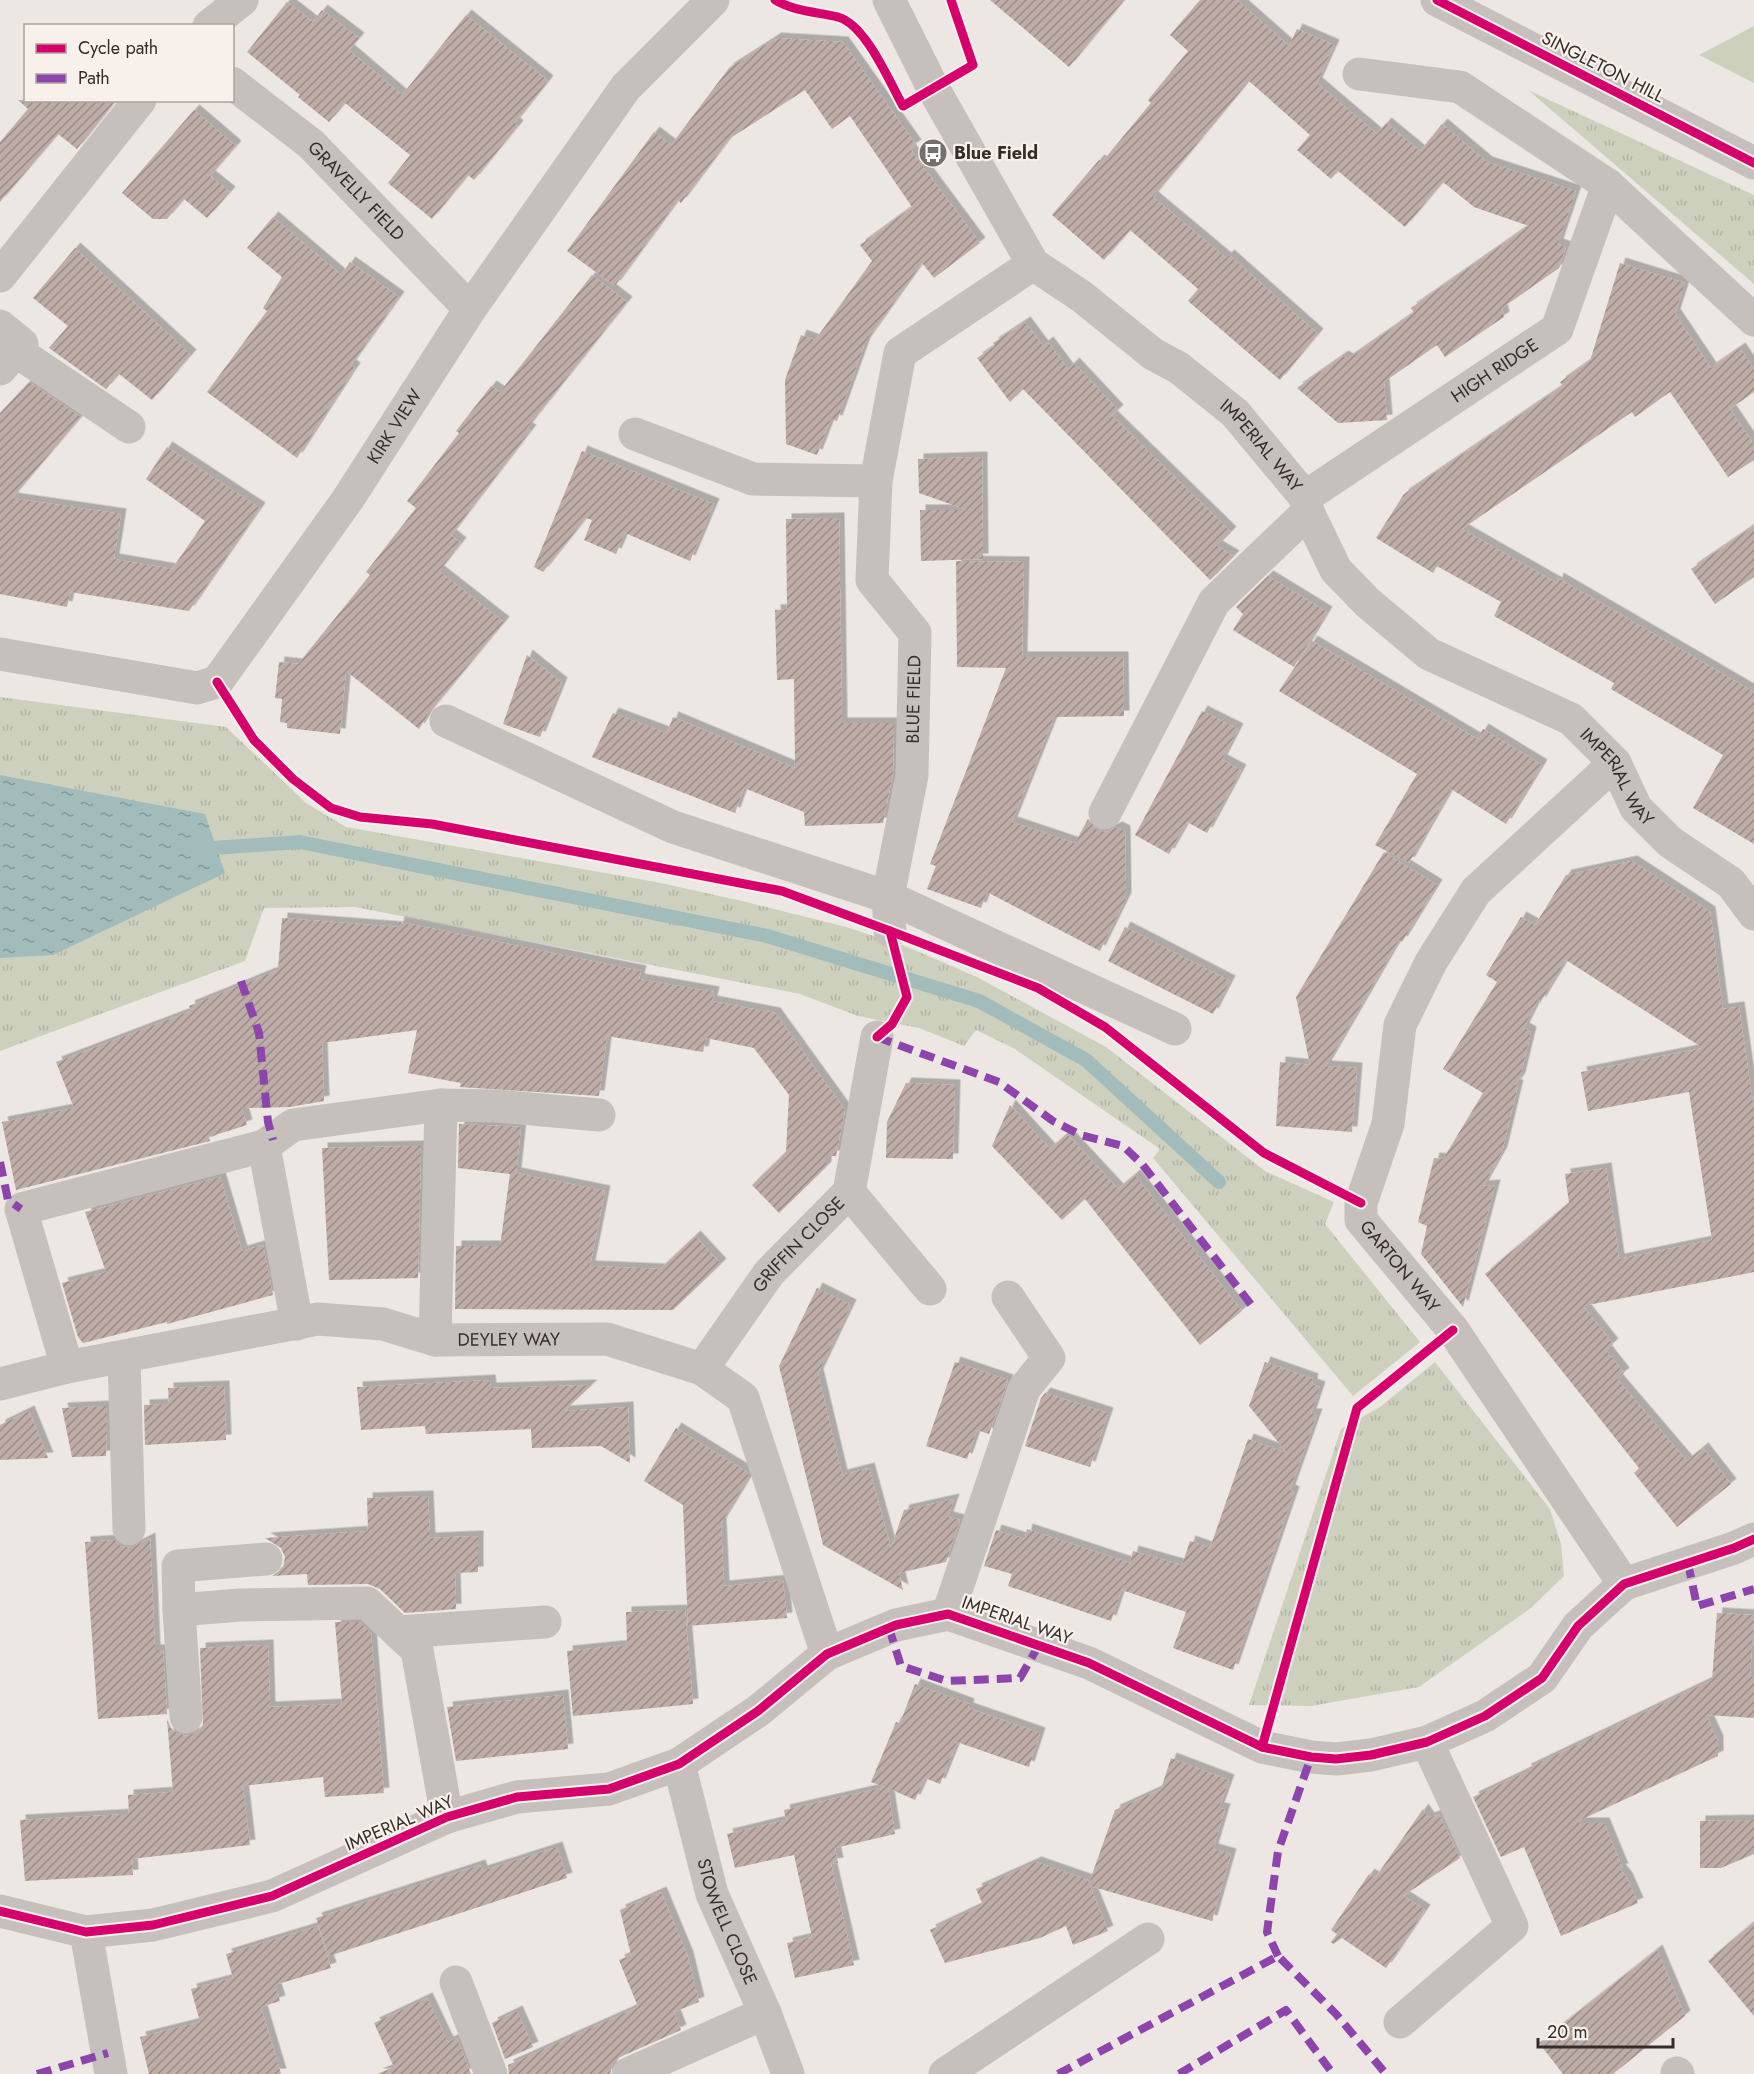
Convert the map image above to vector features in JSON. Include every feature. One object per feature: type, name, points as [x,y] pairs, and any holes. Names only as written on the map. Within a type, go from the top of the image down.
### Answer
[{"type":"street","points":[[212,24],[242,0]]},
{"type":"street","name":"KIRK VIEW","points":[[0,654],[197,688],[217,682],[348,499],[470,309],[626,87],[713,0]]},
{"type":"street","name":"IMPERIAL WAY","points":[[889,0],[933,88],[1033,264],[1081,296],[1153,354],[1179,368],[1235,412],[1306,505],[1336,570],[1368,603],[1429,654],[1571,719],[1615,763],[1636,808],[1670,842],[1731,884],[1754,914]]},
{"type":"street","name":"SINGLETON HILL","points":[[1437,0],[1754,163]]},
{"type":"street","points":[[1359,74],[1460,87],[1608,185],[1754,320]]},
{"type":"street","name":"GRAVELLY FIELD","points":[[234,84],[311,144],[470,309]]},
{"type":"street","points":[[0,276],[138,102]]},
{"type":"street","name":"HIGH RIDGE","points":[[1105,813],[1214,602],[1306,505],[1557,329],[1608,185]]},
{"type":"street","name":"BLUE FIELD","points":[[890,931],[888,897],[912,775],[915,633],[872,580],[876,481],[900,353],[1033,264]]},
{"type":"street","points":[[5,348],[129,427]]},
{"type":"street","points":[[635,434],[753,479],[876,481]]},
{"type":"street","points":[[446,721],[673,827],[888,897],[1175,1029]]},
{"type":"street","name":"GARTON WAY","points":[[1615,763],[1476,891],[1431,962],[1400,1025],[1388,1124],[1361,1203],[1361,1220],[1453,1330],[1624,1584]]},
{"type":"street","name":"GRIFFIN CLOSE","points":[[702,1369],[769,1273],[849,1192],[877,1037]]},
{"type":"street","points":[[435,1341],[441,1105]]},
{"type":"street","points":[[67,1367],[21,1209],[264,1146],[293,1125],[441,1105],[497,1106],[599,1115]]},
{"type":"street","points":[[264,1146],[297,1323]]},
{"type":"street","points":[[849,1192],[930,1289]]},
{"type":"street","points":[[948,1614],[1024,1389],[1049,1358],[1008,1297]]},
{"type":"street","name":"DEYLEY WAY","points":[[0,1384],[67,1367],[318,1319],[383,1324],[435,1341],[607,1339],[702,1369],[743,1398],[827,1654]]},
{"type":"street","points":[[123,1357],[129,1529]]},
{"type":"street","name":"IMPERIAL WAY","points":[[0,1911],[86,1932],[153,1925],[272,1896],[447,1817],[517,1797],[609,1789],[680,1764],[758,1711],[827,1654],[897,1625],[948,1614],[1089,1663],[1262,1747],[1311,1757],[1336,1759],[1371,1755],[1427,1742],[1485,1716],[1542,1678],[1578,1626],[1624,1584],[1734,1548],[1754,1539]]},
{"type":"street","points":[[186,1717],[178,1566],[266,1559]]},
{"type":"street","name":"IMPERIAL WAY","points":[[179,1610],[240,1605],[367,1602],[417,1650],[447,1817]]},
{"type":"street","points":[[398,1632],[545,1622]]},
{"type":"street","points":[[1400,2022],[1512,1926],[1427,1742]]},
{"type":"street","name":"STOWELL CLOSE","points":[[680,1764],[712,1894],[765,2013],[788,2074]]},
{"type":"street","points":[[86,1932],[111,2074]]},
{"type":"street","points":[[945,2074],[1148,1939]]},
{"type":"street","points":[[456,1982],[491,2074]]},
{"type":"street","points":[[628,2074],[765,2013]]},
{"type":"green space","points":[[1754,26],[1754,83],[1699,55]]},
{"type":"green space","points":[[1528,90],[1754,195],[1754,284]]},
{"type":"green space","points":[[0,697],[226,727],[306,803],[346,827],[656,882],[742,901],[846,927],[905,946],[977,977],[1106,1047],[1265,1171],[1334,1202],[1325,1224],[1420,1342],[1353,1396],[1153,1158],[1160,1149],[1015,1049],[976,1030],[964,1046],[919,1028],[858,1016],[800,994],[355,907],[264,908],[245,961],[0,1051]]},
{"type":"green space","points":[[1435,1362],[1550,1509],[1561,1544],[1564,1576],[1531,1608],[1419,1687],[1311,1706],[1249,1705],[1341,1429],[1380,1407]]},
{"type":"water","points":[[0,775],[205,814],[225,873],[53,955],[0,958]]},
{"type":"building","points":[[990,0],[1124,0],[1069,67]]},
{"type":"building","points":[[1200,0],[1237,0],[1289,46],[1297,29],[1334,45],[1317,83],[1377,134],[1386,123],[1420,151],[1442,124],[1487,162],[1576,191],[1558,244],[1566,247],[1559,268],[1502,308],[1504,317],[1445,357],[1437,345],[1384,382],[1387,420],[1338,423],[1297,388],[1343,356],[1348,359],[1414,313],[1411,308],[1529,226],[1474,207],[1443,182],[1405,227],[1338,171],[1331,179],[1297,150],[1310,135],[1249,81],[1153,197],[1226,258],[1229,255],[1318,334],[1280,380],[1188,301],[1198,289],[1130,230],[1104,260],[1052,215],[1099,160],[1102,162],[1151,103],[1148,100],[1188,51],[1170,35]]},
{"type":"building","points":[[287,2],[313,22],[322,10],[359,38],[349,50],[402,95],[466,15],[548,81],[515,123],[518,126],[474,180],[468,175],[432,219],[388,183],[410,155],[345,103],[329,122],[247,52]]},
{"type":"building","points":[[776,38],[843,42],[916,145],[910,149],[980,243],[934,278],[922,263],[865,343],[837,421],[831,419],[817,455],[786,444],[785,380],[801,335],[815,340],[872,261],[860,245],[912,207],[850,116],[832,129],[805,90],[729,139],[681,203],[678,200],[615,286],[567,251],[654,132],[671,145],[729,68]]},
{"type":"building","points":[[18,100],[24,100],[24,102],[114,102],[77,149],[58,134],[0,202],[0,142],[28,109]]},
{"type":"building","points":[[194,110],[236,146],[210,176],[230,192],[207,218],[184,199],[167,219],[153,219],[122,193]]},
{"type":"building","points":[[273,217],[341,275],[350,262],[399,297],[351,365],[355,368],[297,458],[207,392],[267,311],[263,308],[282,277],[247,248]]},
{"type":"building","points":[[75,248],[191,355],[152,400],[119,374],[106,389],[49,348],[68,326],[33,298]]},
{"type":"building","points":[[1620,263],[1685,283],[1675,314],[1711,368],[1740,348],[1754,369],[1754,392],[1730,409],[1754,445],[1754,460],[1728,477],[1670,392],[1635,417],[1632,412],[1462,529],[1557,583],[1558,578],[1754,692],[1754,844],[1693,808],[1723,755],[1611,689],[1614,683],[1494,616],[1501,602],[1437,566],[1433,573],[1376,538],[1404,494],[1563,386],[1560,382],[1590,361]]},
{"type":"building","points":[[592,275],[627,302],[527,428],[531,430],[451,535],[461,543],[439,571],[504,622],[429,713],[419,729],[346,671],[340,734],[287,728],[287,723],[280,722],[282,699],[275,698],[279,662],[298,664],[370,575],[366,572],[416,508],[407,501],[459,433],[456,431],[491,386],[500,392]]},
{"type":"building","points":[[1025,322],[1043,346],[1048,342],[1068,369],[1074,363],[1118,410],[1112,416],[1231,532],[1217,546],[1234,556],[1210,580],[1023,389],[1010,402],[977,358],[995,346],[993,343]]},
{"type":"building","points":[[29,382],[81,417],[12,498],[121,514],[114,559],[172,569],[205,521],[146,479],[167,447],[260,508],[189,611],[70,592],[67,607],[0,594],[0,413]]},
{"type":"building","points":[[582,451],[714,504],[690,561],[625,533],[616,554],[584,540],[592,520],[586,518],[543,572],[534,567]]},
{"type":"building","points":[[982,457],[983,559],[921,561],[920,510],[967,510],[919,493],[918,459]]},
{"type":"building","points":[[839,518],[842,723],[894,723],[893,773],[883,823],[805,826],[804,812],[744,788],[735,813],[592,757],[613,713],[667,733],[673,717],[795,768],[794,679],[777,680],[775,610],[787,609],[786,519]]},
{"type":"building","points":[[1754,526],[1754,577],[1715,604],[1691,569]]},
{"type":"building","points":[[956,561],[1024,562],[1022,657],[1123,657],[1124,716],[1054,717],[1012,822],[1075,843],[1088,819],[1097,830],[1106,832],[1117,827],[1125,831],[1126,898],[1100,951],[987,892],[981,908],[927,889],[936,866],[930,864],[1006,668],[957,667]]},
{"type":"building","points":[[1268,576],[1327,612],[1294,667],[1233,630],[1243,614],[1236,607]]},
{"type":"building","points":[[1312,641],[1477,739],[1483,729],[1542,765],[1506,824],[1451,789],[1409,863],[1375,845],[1417,774],[1279,691]]},
{"type":"building","points":[[527,655],[562,683],[540,737],[503,724]]},
{"type":"building","points":[[1202,711],[1238,729],[1222,760],[1241,770],[1207,833],[1187,822],[1169,854],[1135,835]]},
{"type":"building","points":[[1384,852],[1437,885],[1402,942],[1399,940],[1326,1066],[1357,1068],[1352,1132],[1276,1126],[1280,1062],[1310,1065],[1296,997]]},
{"type":"building","points":[[1632,861],[1710,912],[1723,1009],[1739,1007],[1754,1110],[1754,1272],[1583,1306],[1613,1344],[1606,1350],[1624,1373],[1617,1379],[1687,1461],[1703,1448],[1731,1484],[1677,1527],[1634,1473],[1639,1468],[1485,1274],[1569,1203],[1565,1174],[1606,1168],[1619,1259],[1712,1240],[1689,1092],[1588,1111],[1581,1072],[1703,1048],[1566,960],[1540,1003],[1539,998],[1524,1028],[1531,1032],[1520,1078],[1515,1085],[1518,1085],[1502,1152],[1483,1186],[1495,1185],[1463,1307],[1421,1254],[1427,1226],[1418,1222],[1434,1158],[1443,1159],[1483,1093],[1443,1069],[1497,982],[1486,975],[1521,917],[1535,925],[1566,875]]},
{"type":"building","points":[[282,918],[398,927],[399,922],[641,971],[639,979],[714,992],[712,1001],[775,1013],[845,1110],[836,1156],[826,1156],[826,1167],[779,1213],[752,1185],[786,1152],[789,1095],[754,1048],[706,1038],[703,1052],[607,1036],[599,1096],[460,1087],[461,1083],[408,1073],[417,1030],[322,1043],[324,1101],[290,1107],[242,1108],[247,1125],[209,1137],[210,1141],[16,1190],[2,1122],[74,1108],[56,1062],[191,1011],[189,1006],[278,970]]},
{"type":"building","points":[[1125,927],[1230,981],[1213,1014],[1108,961]]},
{"type":"building","points":[[906,1083],[955,1085],[953,1159],[886,1158],[887,1122]]},
{"type":"building","points":[[1010,1105],[1050,1149],[1067,1134],[1118,1189],[1135,1175],[1242,1311],[1200,1345],[1085,1199],[1062,1220],[992,1146]]},
{"type":"building","points":[[459,1124],[521,1127],[516,1173],[605,1191],[590,1266],[660,1269],[695,1236],[721,1264],[673,1310],[455,1309],[456,1246],[500,1246],[510,1174],[458,1168]]},
{"type":"building","points":[[421,1146],[418,1278],[329,1280],[322,1148]]},
{"type":"building","points":[[220,1177],[242,1251],[263,1245],[273,1295],[167,1324],[167,1322],[83,1343],[78,1337],[62,1283],[106,1272],[85,1212]]},
{"type":"building","points":[[817,1288],[851,1305],[818,1374],[842,1475],[869,1468],[891,1548],[904,1510],[954,1499],[948,1517],[960,1520],[946,1562],[899,1573],[903,1590],[823,1545],[779,1366]]},
{"type":"building","points":[[955,1362],[1008,1380],[989,1434],[977,1430],[967,1459],[926,1446]]},
{"type":"building","points":[[1265,1362],[1313,1379],[1312,1384],[1320,1387],[1311,1414],[1317,1414],[1290,1490],[1294,1492],[1233,1670],[1173,1648],[1186,1612],[1122,1590],[1126,1576],[1111,1621],[1008,1586],[1012,1574],[984,1566],[996,1530],[1025,1539],[1027,1529],[1130,1563],[1133,1551],[1182,1565],[1190,1541],[1210,1548],[1248,1439],[1287,1453],[1249,1406]]},
{"type":"building","points":[[490,1380],[491,1388],[592,1385],[564,1411],[628,1407],[630,1463],[601,1446],[532,1448],[531,1429],[426,1434],[425,1426],[361,1430],[357,1387]]},
{"type":"building","points":[[224,1386],[226,1440],[145,1445],[144,1405],[169,1404],[168,1388]]},
{"type":"building","points":[[1045,1393],[1108,1413],[1090,1467],[1025,1446],[1041,1398]]},
{"type":"building","points":[[107,1406],[106,1456],[72,1457],[62,1408]]},
{"type":"building","points":[[29,1411],[48,1458],[0,1460],[0,1425]]},
{"type":"building","points":[[676,1428],[747,1472],[749,1477],[721,1523],[724,1586],[783,1580],[787,1618],[688,1626],[683,1505],[644,1481]]},
{"type":"building","points":[[428,1496],[430,1538],[478,1536],[478,1572],[455,1573],[456,1609],[405,1613],[380,1589],[368,1584],[308,1585],[307,1574],[272,1576],[283,1568],[285,1557],[281,1548],[265,1538],[368,1531],[367,1498]]},
{"type":"building","points":[[150,1538],[155,1650],[163,1650],[167,1714],[98,1719],[85,1542],[115,1540],[121,1546],[130,1548]]},
{"type":"building","points":[[685,1610],[693,1704],[573,1716],[567,1651],[627,1645],[626,1612]]},
{"type":"building","points":[[1717,1613],[1754,1615],[1750,1677],[1754,1677],[1754,1718],[1706,1715],[1718,1741],[1718,1756],[1574,1823],[1604,1823],[1623,1869],[1620,1869],[1627,1878],[1638,1903],[1561,1936],[1524,1847],[1501,1857],[1473,1797],[1526,1772],[1526,1769],[1712,1680]]},
{"type":"building","points":[[335,1622],[360,1622],[371,1633],[384,1793],[325,1797],[323,1777],[243,1786],[250,1845],[132,1859],[133,1875],[25,1881],[20,1820],[129,1814],[128,1795],[173,1792],[167,1719],[171,1728],[187,1736],[197,1732],[203,1725],[200,1648],[268,1645],[270,1707],[342,1704]]},
{"type":"building","points":[[915,1684],[969,1704],[968,1708],[1040,1733],[1029,1767],[957,1742],[940,1784],[925,1778],[915,1800],[888,1788],[895,1834],[835,1848],[838,1863],[831,1864],[854,1965],[795,1978],[787,1943],[812,1937],[794,1855],[735,1868],[727,1834],[786,1820],[784,1810],[885,1787],[871,1782],[896,1722],[900,1723]]},
{"type":"building","points":[[563,1695],[568,1749],[456,1761],[447,1707]]},
{"type":"building","points":[[1171,1758],[1229,1780],[1219,1808],[1225,1809],[1213,1849],[1231,1854],[1212,1921],[1090,1886],[1108,1931],[1073,1945],[1066,1926],[1040,1938],[945,1963],[930,1930],[983,1905],[976,1889],[1036,1862],[1088,1880],[1089,1883],[1115,1810],[1161,1789]]},
{"type":"building","points":[[1423,1809],[1429,1818],[1439,1814],[1460,1858],[1403,1896],[1425,1910],[1386,1968],[1342,1938],[1333,1944],[1331,1942],[1337,1934],[1331,1930],[1369,1874],[1375,1878]]},
{"type":"building","points":[[1754,1820],[1754,1854],[1721,1868],[1700,1868],[1700,1821]]},
{"type":"building","points":[[557,1847],[567,1878],[329,1956],[316,1918],[480,1865],[482,1871]]},
{"type":"building","points":[[661,1892],[688,1957],[699,2002],[674,2012],[681,2030],[620,2057],[613,2063],[610,2074],[509,2074],[508,2065],[638,2007],[619,1960],[631,1955],[620,1910]]},
{"type":"building","points":[[1754,1922],[1754,2016],[1708,1961]]},
{"type":"building","points":[[318,1926],[331,1968],[275,1985],[280,2001],[261,2007],[281,2074],[149,2074],[140,2037],[200,2022],[191,1989],[233,1978],[226,1954]]},
{"type":"building","points":[[1657,1950],[1685,2016],[1613,2074],[1563,2074],[1539,2043]]},
{"type":"building","points":[[427,1998],[448,2042],[457,2038],[471,2074],[377,2074],[394,2067],[374,2023]]},
{"type":"building","points":[[517,2011],[533,2047],[505,2059],[492,2023]]},
{"type":"waterway","points":[[199,849],[300,842],[767,936],[979,1001],[1086,1060],[1219,1182]]},
{"type":"marked path","points":[[241,981],[259,1033],[268,1122],[273,1140]]},
{"type":"marked path","points":[[877,1037],[999,1082],[1053,1121],[1081,1135],[1123,1146],[1142,1164],[1253,1307]]},
{"type":"marked path","points":[[0,1162],[8,1200],[21,1209]]},
{"type":"marked path","points":[[1688,1563],[1697,1606],[1754,1589]]},
{"type":"marked path","points":[[889,1628],[901,1666],[947,1681],[1020,1678],[1039,1645]]},
{"type":"marked path","points":[[1278,1956],[1267,1932],[1278,1851],[1311,1757]]},
{"type":"marked path","points":[[1058,2074],[1278,1956],[1336,2014],[1386,2074]]},
{"type":"marked path","points":[[1179,2074],[1286,2010],[1333,2074]]},
{"type":"marked path","points":[[37,2074],[108,2053]]},
{"type":"cycle path","points":[[775,0],[789,7],[838,17],[848,22],[858,31],[876,55],[903,106],[973,65],[951,0]]},
{"type":"cycle path","points":[[1437,0],[1754,163]]},
{"type":"cycle path","points":[[217,682],[254,740],[293,779],[331,808],[360,817],[432,824],[782,891],[890,931],[1038,988],[1105,1027],[1264,1153],[1361,1203]]},
{"type":"cycle path","points":[[877,1037],[892,1024],[907,997],[890,931]]},
{"type":"cycle path","points":[[1262,1747],[1357,1408],[1453,1330]]},
{"type":"cycle path","points":[[0,1911],[86,1932],[153,1925],[272,1896],[447,1817],[517,1797],[609,1789],[679,1764],[758,1711],[827,1654],[896,1625],[948,1614],[1089,1663],[1262,1747],[1311,1757],[1336,1759],[1371,1755],[1427,1742],[1485,1716],[1542,1678],[1578,1626],[1624,1584],[1734,1548],[1754,1539]]},
{"type":"place","name":"Blue Field","points":[[933,153]]}]
